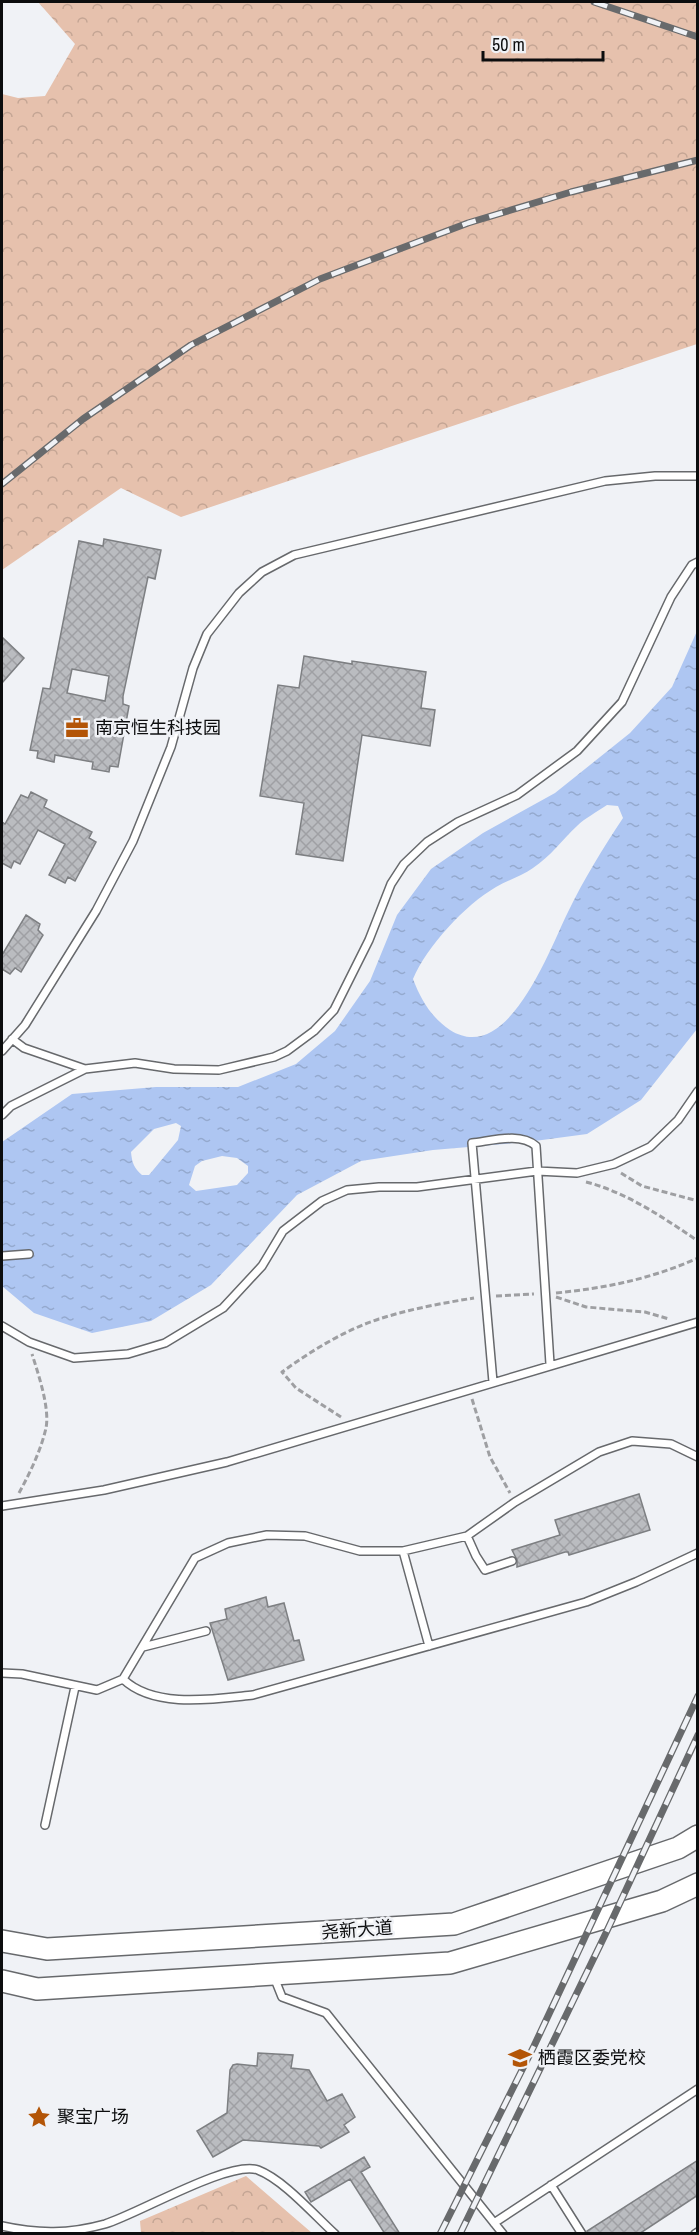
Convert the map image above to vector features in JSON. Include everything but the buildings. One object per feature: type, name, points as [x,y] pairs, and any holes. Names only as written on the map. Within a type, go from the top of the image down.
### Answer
[{"type":"main road","name":"尧新大道","points":[[2,1941],[47,1949],[454,1924],[678,1848],[698,1836]]},
{"type":"main road","points":[[2,1981],[37,1989],[450,1963],[662,1901],[698,1884]]},
{"type":"lane","points":[[2,1052],[25,1025],[96,911],[133,841],[171,747],[193,668],[207,634],[239,593],[262,573],[294,555],[605,482],[655,476],[698,476]]},
{"type":"lane","points":[[2,1114],[11,1106],[85,1069],[135,1063],[174,1069],[219,1070],[274,1058],[314,1031],[334,1010],[369,940],[391,884],[404,864],[427,842],[458,822],[517,795],[577,752],[622,702],[671,597],[692,566],[698,561]]},
{"type":"lane","points":[[12,1039],[24,1048],[85,1069]]},
{"type":"lane","points":[[2,1326],[29,1342],[74,1358],[128,1354],[165,1343],[223,1308],[262,1266],[283,1231],[322,1201],[347,1190],[417,1186],[537,1171],[577,1173],[614,1164],[650,1147],[678,1120],[698,1091]]},
{"type":"lane","points":[[494,1382],[472,1143],[515,1139],[531,1142],[536,1146],[550,1364]]},
{"type":"lane","points":[[2,1256],[29,1254]]},
{"type":"lane","points":[[2,1506],[104,1490],[227,1462],[550,1364],[698,1322]]},
{"type":"lane","points":[[2,1673],[22,1674],[97,1690],[123,1679],[195,1558],[228,1542],[267,1534],[306,1536],[360,1551],[403,1551],[467,1536],[515,1502],[599,1452],[632,1441],[671,1444],[698,1456]]},
{"type":"lane","points":[[467,1536],[484,1570],[512,1562]]},
{"type":"lane","points":[[403,1551],[429,1646]]},
{"type":"lane","points":[[123,1679],[132,1688],[162,1698],[214,1699],[253,1695],[586,1602],[698,1553]]},
{"type":"lane","points":[[143,1647],[206,1631]]},
{"type":"lane","points":[[45,1825],[75,1687]]},
{"type":"lane","points":[[273,1974],[282,1997],[326,2013],[503,2234]]},
{"type":"lane","points":[[494,2223],[698,2089]]},
{"type":"lane","points":[[2,2226],[28,2232],[75,2231],[108,2223],[224,2173],[255,2169],[273,2177],[335,2234]]},
{"type":"lane","points":[[551,2185],[582,2234]]},
{"type":"path","points":[[614,1164],[616,1170],[642,1186],[698,1201]]},
{"type":"path","points":[[581,1181],[632,1201],[667,1220],[698,1241]]},
{"type":"path","points":[[353,1424],[296,1388],[282,1371],[313,1350],[378,1319],[442,1303],[486,1297],[600,1289],[643,1279],[698,1258]]},
{"type":"path","points":[[545,1294],[586,1307],[645,1312],[688,1324]]},
{"type":"path","points":[[12,1505],[30,1475],[46,1426],[43,1391],[29,1342]]},
{"type":"path","points":[[469,1389],[490,1457],[515,1502]]},
{"type":"green space","points":[[38,2],[697,2],[697,344],[181,517],[121,488],[2,570],[2,94],[18,98],[45,96],[75,44]]},
{"type":"green space","points":[[246,2176],[312,2233],[141,2233],[140,2221]]},
{"type":"water","points":[[697,631],[697,1029],[641,1100],[587,1134],[433,1150],[361,1161],[297,1195],[211,1285],[151,1321],[92,1333],[34,1313],[2,1286],[2,1142],[72,1094],[156,1087],[238,1087],[296,1064],[335,1031],[370,981],[397,915],[431,869],[483,833],[555,793],[630,733],[672,687]],"holes":[[[607,805],[618,806],[623,818],[581,888],[538,975],[524,998],[508,1018],[490,1032],[471,1037],[450,1030],[427,1008],[413,979],[437,940],[472,904],[496,887],[539,863],[580,823]],[[176,1123],[181,1126],[178,1140],[149,1175],[142,1175],[134,1165],[131,1152],[154,1129]],[[222,1156],[237,1158],[248,1166],[248,1173],[237,1185],[196,1191],[189,1185],[195,1166],[202,1161]]]},
{"type":"railway","points":[[594,2],[698,37]]},
{"type":"railway","points":[[2,484],[83,419],[191,345],[320,279],[468,223],[571,192],[698,160]]},
{"type":"railway","points":[[440,2234],[534,2046],[698,1696]]},
{"type":"railway","points":[[460,2234],[605,1935],[698,1735]]},
{"type":"place","name":"南京恒生科技园","points":[[77,728]]},
{"type":"place","name":"栖霞区委党校","points":[[520,2058]]},
{"type":"place","name":"聚宝广场","points":[[39,2117]]}]
